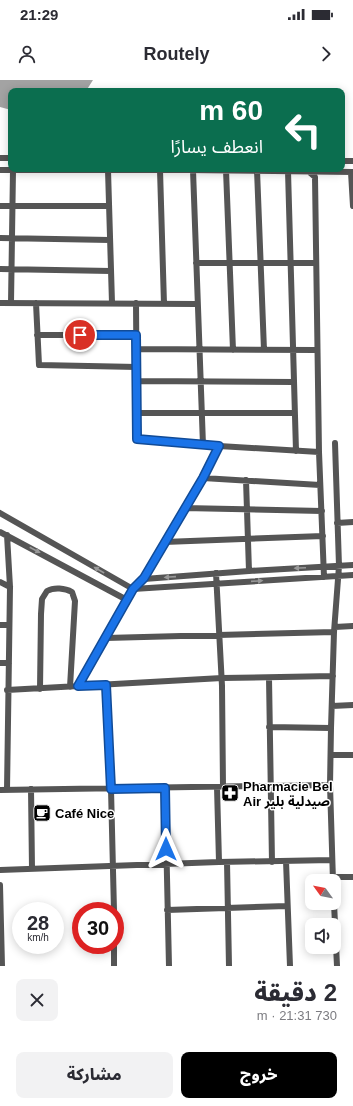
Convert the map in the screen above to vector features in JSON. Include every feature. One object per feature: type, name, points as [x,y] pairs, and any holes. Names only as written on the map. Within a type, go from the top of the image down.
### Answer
[{"type":"street","points":[[11,303],[13,172]]},
{"type":"street","points":[[108,172],[112,303]]},
{"type":"street","points":[[160,172],[164,304]]},
{"type":"street","points":[[193,172],[202,445]]},
{"type":"street","points":[[226,172],[232,350]]},
{"type":"street","points":[[257,172],[264,350]]},
{"type":"street","points":[[288,172],[296,451]]},
{"type":"street","points":[[310,172],[315,177]]},
{"type":"street","points":[[319,172],[315,177],[317,350],[324,576]]},
{"type":"street","points":[[352,172],[353,206]]},
{"type":"street","points":[[0,206],[109,206]]},
{"type":"street","points":[[0,238],[110,240]]},
{"type":"street","points":[[196,263],[316,263]]},
{"type":"street","points":[[0,269],[111,271]]},
{"type":"street","points":[[0,303],[198,304]]},
{"type":"street","points":[[36,303],[39,365],[137,367]]},
{"type":"street","points":[[136,304],[137,439],[202,445],[319,452]]},
{"type":"street","points":[[37,335],[136,335]]},
{"type":"street","points":[[136,349],[317,350]]},
{"type":"street","points":[[137,381],[294,382]]},
{"type":"street","points":[[137,413],[295,413]]},
{"type":"street","points":[[332,874],[330,785],[331,728],[334,629],[338,576],[335,443]]},
{"type":"street","points":[[78,686],[133,589],[144,578],[203,478],[219,446]]},
{"type":"street","points":[[203,478],[320,485]]},
{"type":"street","points":[[246,480],[249,571]]},
{"type":"street","points":[[0,507],[6,517]]},
{"type":"street","points":[[184,508],[322,511]]},
{"type":"street","points":[[0,513],[133,589],[353,575]]},
{"type":"street","points":[[337,523],[353,522]]},
{"type":"street","points":[[0,532],[127,600]]},
{"type":"street","points":[[7,535],[10,587],[9,663],[7,690],[7,790]]},
{"type":"street","points":[[164,542],[323,536]]},
{"type":"street","points":[[144,578],[353,565]]},
{"type":"street","points":[[216,573],[218,583],[222,678],[219,862]]},
{"type":"street","points":[[0,582],[10,587]]},
{"type":"street","points":[[40,689],[42,599],[47,591],[56,588],[69,590],[72,592],[75,601],[70,687]]},
{"type":"street","points":[[0,625],[9,625]]},
{"type":"street","points":[[106,638],[219,635],[334,629],[353,626]]},
{"type":"street","points":[[0,663],[9,663]]},
{"type":"street","points":[[7,690],[222,678],[333,676]]},
{"type":"street","points":[[269,678],[272,862]]},
{"type":"street","points":[[106,685],[111,789],[114,902]]},
{"type":"street","points":[[0,700],[7,700]]},
{"type":"street","points":[[332,706],[353,705]]},
{"type":"street","points":[[269,727],[331,728]]},
{"type":"street","points":[[0,735],[7,735]]},
{"type":"street","points":[[331,755],[353,755]]},
{"type":"street","points":[[0,790],[330,785]]},
{"type":"street","points":[[165,788],[169,966]]},
{"type":"street","points":[[31,789],[32,869]]},
{"type":"street","points":[[0,870],[219,862],[332,860]]},
{"type":"street","points":[[286,861],[290,966]]},
{"type":"street","points":[[227,862],[229,966]]},
{"type":"street","points":[[341,878],[353,877]]},
{"type":"street","points":[[0,885],[2,966]]},
{"type":"street","points":[[167,910],[287,906]]},
{"type":"street","points":[[334,910],[337,966]]},
{"type":"street","points":[[114,954],[114,966]]},
{"type":"shaded area","points":[[0,80],[93,80],[88,88],[8,88],[8,109],[0,107]]},
{"type":"place","name":"Pharmacie Bel Air صيدلية بلير","points":[[230,793]]},
{"type":"place","name":"Café Nice","points":[[42,813]]},
{"type":"route","points":[[80,335],[136,335],[137,439],[219,446],[203,478],[144,578],[133,589],[78,686],[106,685],[111,789],[165,788],[166,849]]}]
